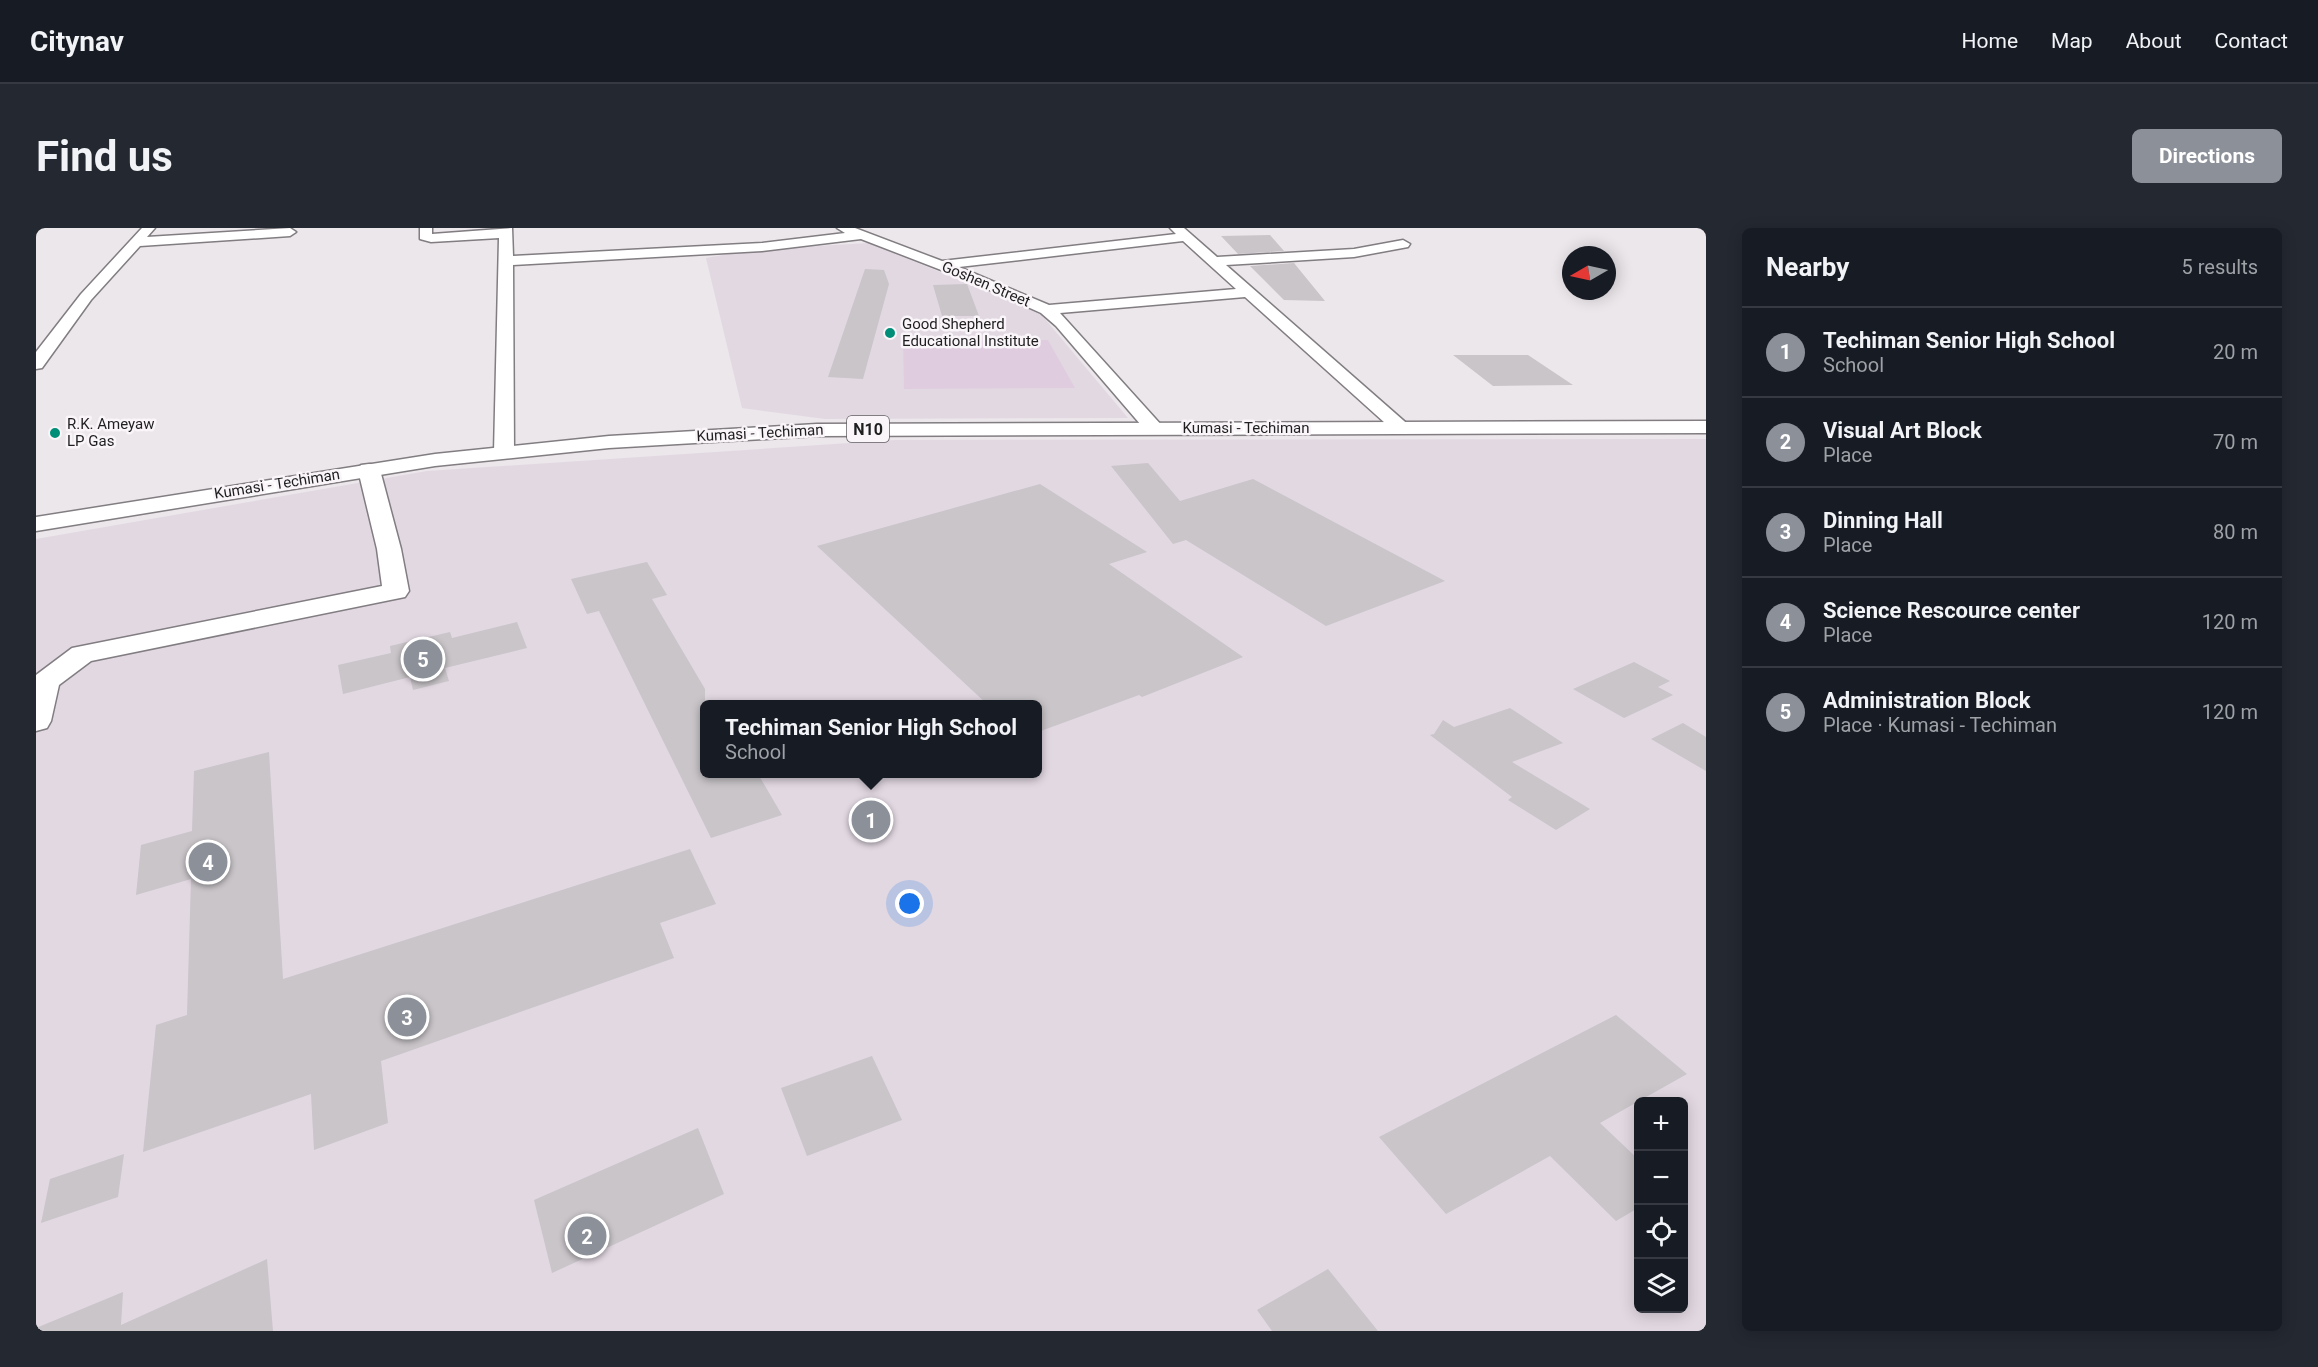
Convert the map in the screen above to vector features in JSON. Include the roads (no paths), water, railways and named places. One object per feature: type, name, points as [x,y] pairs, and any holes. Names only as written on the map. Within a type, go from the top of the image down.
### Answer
[{"type":"main road","points":[[36,364],[86,297],[149,228]]},
{"type":"main road","points":[[426,228],[425,236],[431,238],[505,231],[504,452]]},
{"type":"main road","points":[[505,261],[762,247],[853,230]]},
{"type":"main road","name":"Goshen Street","points":[[853,230],[1047,310],[1062,323],[1154,428]]},
{"type":"main road","points":[[137,242],[290,232]]},
{"type":"main road","points":[[941,265],[1181,232],[1402,428]]},
{"type":"main road","points":[[1215,261],[1354,253],[1403,244]]},
{"type":"main road","points":[[1047,310],[1251,292]]},
{"type":"main road","name":"Kumasi - Techiman","points":[[36,524],[369,470],[504,452],[719,434],[817,430],[1706,427]]},
{"type":"main road","points":[[36,721],[45,682],[82,654],[396,591],[389,549],[369,470]]},
{"type":"place","name":"Good Shepherd Educational Institute","points":[[890,333]]},
{"type":"place","name":"R.K. Ameyaw LP Gas","points":[[55,433]]},
{"type":"place","name":"Administration Block","points":[[423,659]]},
{"type":"place","name":"Techiman Senior High School","points":[[871,820]]},
{"type":"place","name":"Science Rescource center","points":[[208,862]]},
{"type":"place","name":"Dinning Hall","points":[[407,1017]]},
{"type":"place","name":"Visual Art Block","points":[[587,1236]]}]
